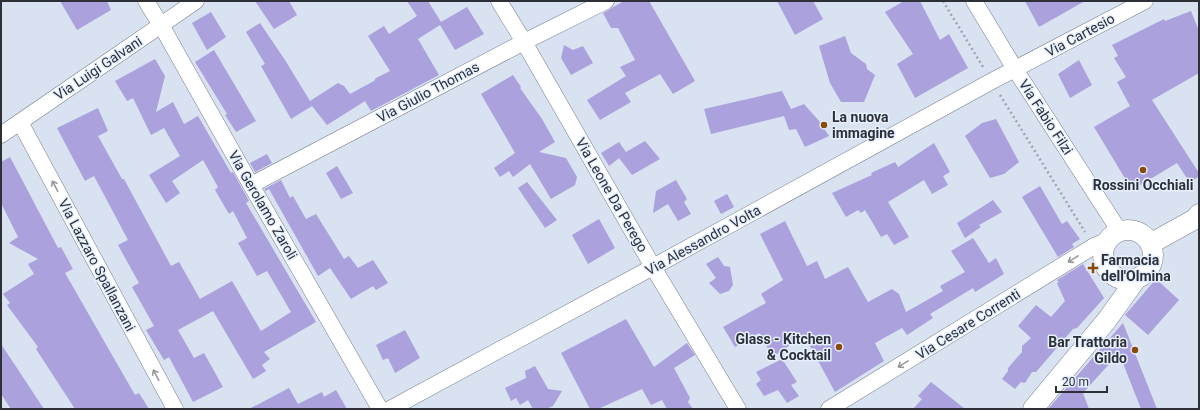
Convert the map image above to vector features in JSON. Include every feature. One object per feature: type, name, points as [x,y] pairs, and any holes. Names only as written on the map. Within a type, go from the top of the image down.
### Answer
[{"type":"street","name":"Via Gerolamo Zaroli","points":[[146,1],[380,409]]},
{"type":"street","name":"Via Luigi Galvani","points":[[1,135],[196,1]]},
{"type":"street","name":"Via Leone Da Perego","points":[[499,1],[653,267],[738,409]]},
{"type":"street","name":"Via Giulio Thomas","points":[[251,185],[524,42],[606,1]]},
{"type":"street","name":"Via Fabio Filzi","points":[[974,1],[1015,69],[1107,239]]},
{"type":"street","name":"Via Cartesio","points":[[1015,69],[1145,1]]},
{"type":"street","name":"Via Alessandro Volta","points":[[390,409],[1015,69]]},
{"type":"street","name":"Via Lazzaro Spallanzani","points":[[20,122],[175,409]]},
{"type":"street","points":[[1150,244],[1195,219],[1199,214]]},
{"type":"street","points":[[1033,409],[1107,320],[1137,278],[1145,273],[1151,265],[1153,258],[1150,244],[1146,238],[1134,231],[1127,230],[1107,239],[1104,248],[1103,256],[1108,269],[1113,291],[1107,320]]},
{"type":"street","name":"Via Cesare Correnti","points":[[829,409],[1107,239]]},
{"type":"street","points":[[1108,269],[1121,279],[1137,278]]},
{"type":"path","points":[[943,1],[992,81],[1107,239]]},
{"type":"building","points":[[60,1],[107,1],[111,10],[77,30]]},
{"type":"building","points":[[255,1],[289,1],[297,15],[274,29]]},
{"type":"building","points":[[407,1],[428,1],[441,22],[467,7],[484,34],[455,50],[440,25],[418,39],[439,75],[371,111],[365,101],[327,125],[312,106],[291,119],[261,66],[265,64],[246,32],[260,23],[310,101],[338,83],[344,86],[350,94],[390,71],[368,36],[384,26],[389,34],[417,16]]},
{"type":"building","points":[[624,1],[649,1],[695,81],[673,94],[660,74],[625,93],[631,102],[600,120],[587,100],[626,76],[620,67],[635,60],[618,28],[611,28],[603,13]]},
{"type":"building","points":[[777,1],[813,1],[823,19],[795,35]]},
{"type":"building","points":[[904,1],[920,1],[940,40],[949,34],[968,68],[915,98],[897,64],[913,54],[885,12]]},
{"type":"building","points":[[1025,1],[1085,1],[1039,27]]},
{"type":"building","points":[[1191,11],[1199,31],[1199,73],[1152,100],[1199,173],[1199,176],[1190,183],[1177,163],[1132,190],[1094,127],[1130,106],[1117,82],[1126,77],[1114,58],[1118,56],[1112,45],[1164,19],[1165,21]]},
{"type":"building","points":[[211,12],[226,37],[207,50],[192,23]]},
{"type":"building","points":[[845,36],[851,53],[866,64],[867,69],[875,75],[864,102],[841,102],[830,83],[819,46]]},
{"type":"building","points":[[564,45],[573,50],[583,46],[593,63],[571,75],[561,58]]},
{"type":"building","points":[[214,50],[256,121],[236,132],[225,115],[227,114],[195,62]]},
{"type":"building","points":[[155,59],[165,76],[156,112],[173,102],[184,124],[198,116],[231,173],[233,172],[249,201],[246,203],[316,322],[264,352],[270,359],[262,365],[266,371],[253,379],[213,311],[178,330],[194,358],[204,353],[223,387],[193,402],[169,357],[164,360],[146,330],[154,326],[132,287],[139,283],[118,245],[128,240],[94,176],[85,181],[57,128],[98,108],[108,131],[98,136],[122,179],[124,179],[171,266],[179,262],[200,299],[232,281],[261,331],[291,312],[267,271],[257,276],[238,243],[247,238],[233,211],[229,214],[215,190],[218,187],[203,160],[172,181],[180,193],[166,203],[149,175],[180,156],[164,128],[151,135],[133,98],[127,101],[115,81]]},
{"type":"building","points":[[1079,60],[1092,85],[1070,98],[1058,74]]},
{"type":"building","points":[[513,75],[521,87],[520,88],[542,119],[555,142],[539,152],[566,158],[577,177],[575,185],[551,199],[530,164],[513,177],[509,171],[500,177],[494,168],[515,153],[481,94]]},
{"type":"building","points":[[782,91],[791,109],[804,104],[819,121],[829,136],[805,147],[796,129],[789,130],[784,116],[711,134],[704,109]]},
{"type":"building","points":[[996,119],[1019,162],[1004,174],[990,178],[965,136],[982,123]]},
{"type":"building","points":[[645,141],[660,159],[632,175],[619,158],[609,166],[601,153],[619,142],[626,152]]},
{"type":"building","points":[[934,143],[950,172],[943,176],[948,185],[932,194],[924,180],[888,202],[909,237],[894,245],[887,234],[881,237],[865,210],[861,213],[858,210],[846,217],[832,193],[872,175],[871,173],[895,162],[898,167]]},
{"type":"building","points":[[267,154],[272,163],[255,172],[250,163]]},
{"type":"building","points":[[10,157],[58,248],[61,247],[73,269],[65,273],[135,395],[139,393],[149,409],[75,409],[36,349],[38,347],[7,305],[10,303],[3,294],[34,274],[28,264],[38,259],[9,243],[18,237],[1,203],[1,162]]},
{"type":"building","points":[[337,166],[353,193],[341,199],[326,173]]},
{"type":"building","points":[[281,180],[290,198],[293,196],[306,219],[316,214],[344,259],[349,256],[358,268],[373,260],[388,283],[376,290],[373,286],[351,299],[330,268],[318,276],[269,189],[266,191],[264,189]]},
{"type":"building","points":[[676,180],[687,199],[684,202],[691,214],[678,221],[668,204],[653,213],[656,191]]},
{"type":"building","points":[[527,182],[557,220],[545,228],[518,188]]},
{"type":"building","points":[[1040,186],[1062,224],[1067,221],[1080,239],[1072,244],[1074,247],[1058,257],[1022,197]]},
{"type":"building","points":[[727,194],[734,207],[721,214],[714,201]]},
{"type":"building","points":[[993,200],[1002,212],[979,225],[981,227],[965,238],[957,223]]},
{"type":"building","points":[[599,219],[615,248],[588,264],[572,235]]},
{"type":"building","points":[[785,221],[807,266],[817,261],[825,279],[848,267],[868,302],[892,289],[899,294],[906,312],[943,291],[940,286],[965,272],[951,251],[973,238],[989,263],[996,258],[1004,274],[975,292],[973,288],[930,314],[933,318],[907,335],[902,328],[875,343],[884,361],[835,392],[804,335],[773,357],[759,333],[735,347],[723,327],[766,303],[761,294],[783,280],[760,234]]},
{"type":"building","points":[[718,257],[724,266],[730,267],[733,285],[729,291],[720,294],[709,283],[716,278],[706,264]]},
{"type":"building","points":[[1083,264],[1104,298],[1077,328],[1073,329],[1036,372],[1032,372],[1025,383],[1021,382],[1015,389],[1002,379],[1008,371],[1008,368],[1022,352],[1022,346],[1031,338],[1018,326],[1036,305],[1051,317],[1065,301],[1057,280]]},
{"type":"building","points":[[1156,279],[1179,300],[1148,335],[1125,315]]},
{"type":"building","points":[[626,319],[654,367],[687,343],[695,355],[674,368],[690,398],[688,402],[693,409],[667,409],[662,400],[651,405],[642,389],[598,409],[590,409],[561,353]]},
{"type":"building","points":[[1123,323],[1157,409],[1141,409],[1119,353],[1083,393],[1089,409],[1048,409]]},
{"type":"building","points":[[405,330],[420,358],[395,373],[388,358],[383,360],[376,345]]},
{"type":"building","points":[[1,344],[44,409],[11,409],[1,394]]},
{"type":"building","points":[[782,359],[797,382],[791,385],[799,396],[787,403],[778,390],[764,396],[756,384],[761,380],[756,372]]},
{"type":"building","points":[[535,366],[548,389],[562,391],[553,406],[546,409],[533,409],[528,400],[520,405],[516,398],[511,401],[505,388],[526,378],[525,371]]},
{"type":"building","points":[[931,382],[965,409],[913,409],[922,399],[918,396]]},
{"type":"building","points":[[289,388],[298,404],[322,392],[324,397],[336,390],[347,409],[249,409]]},
{"type":"place","name":"La nuova immagine","points":[[824,125]]},
{"type":"place","name":"Rossini Occhiali","points":[[1143,170]]},
{"type":"place","name":"Farmacia dell'Olmina","points":[[1093,268]]},
{"type":"place","name":"Glass - Kitchen & Cocktail","points":[[839,347]]},
{"type":"place","name":"Bar Trattoria Gildo","points":[[1135,350]]}]
